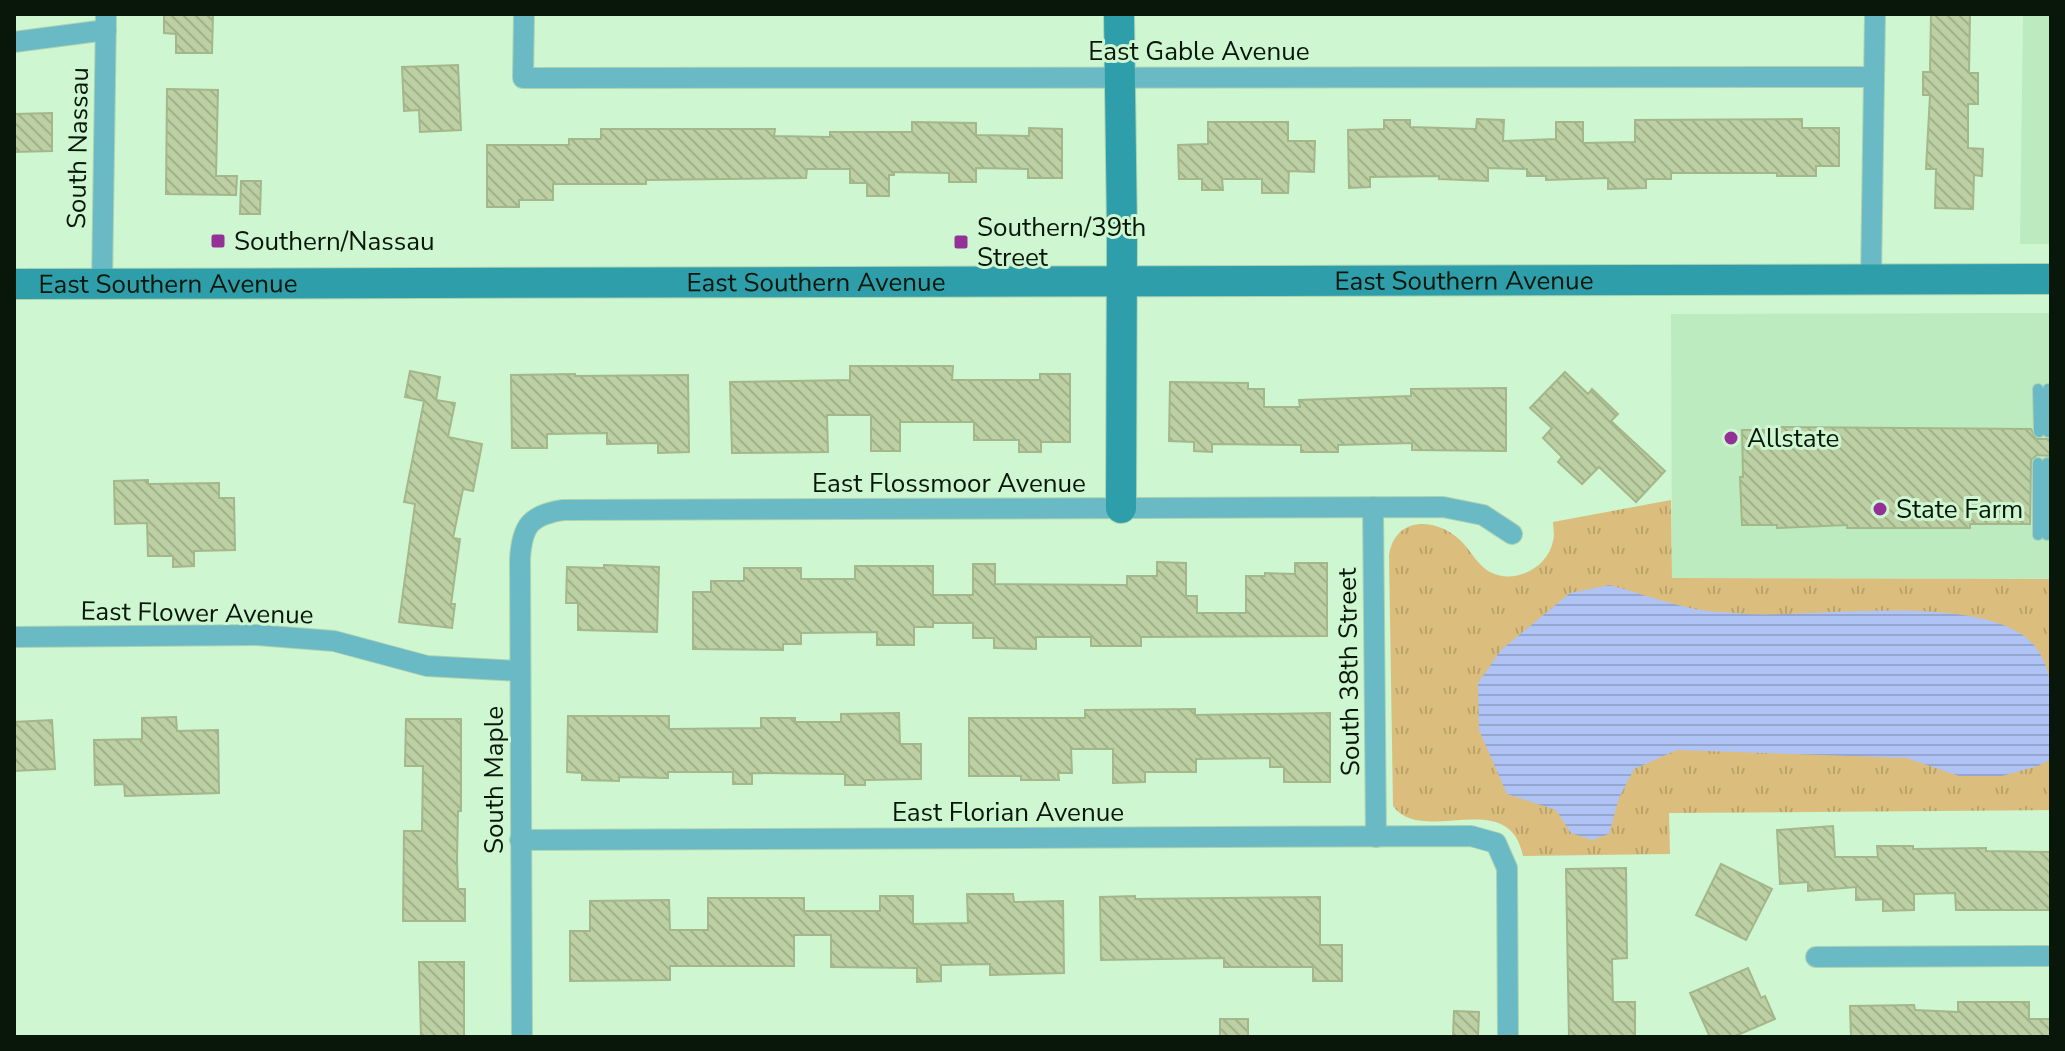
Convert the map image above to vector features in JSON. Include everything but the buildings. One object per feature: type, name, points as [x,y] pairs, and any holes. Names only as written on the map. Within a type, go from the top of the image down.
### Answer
[{"type":"main road","points":[[1119,14],[1121,508]]},
{"type":"main road","name":"East Southern Avenue","points":[[14,284],[2051,279]]},
{"type":"street","name":"East Gable Avenue","points":[[524,14],[523,78],[1874,77]]},
{"type":"street","points":[[1871,279],[1875,14]]},
{"type":"street","points":[[14,42],[106,22]]},
{"type":"street","name":"South Nassau","points":[[102,284],[106,22]]},
{"type":"street","name":"East Flossmoor Avenue","points":[[528,524],[537,516],[563,510],[1373,507],[1463,510],[1483,515],[1512,534]]},
{"type":"street","name":"South 38th Street","points":[[1373,507],[1376,837]]},
{"type":"street","name":"South Maple","points":[[522,1037],[520,559],[523,535],[528,524]]},
{"type":"street","name":"East Flower Avenue","points":[[14,637],[257,635],[334,641],[427,666],[520,671]]},
{"type":"street","name":"East Florian Avenue","points":[[520,840],[1471,836],[1496,843],[1507,868],[1508,1037]]},
{"type":"street","points":[[1816,957],[2051,956]]},
{"type":"lane","points":[[2043,389],[2043,432]]},
{"type":"lane","points":[[2042,535],[2043,463]]},
{"type":"shaded area","points":[[2023,14],[2051,14],[2051,244],[2020,244]]},
{"type":"shaded area","points":[[2051,313],[2051,579],[1672,578],[1671,314]]},
{"type":"green space","points":[[1671,500],[1672,578],[2051,579],[2051,810],[1669,813],[1670,854],[1523,856],[1515,835],[1501,824],[1484,820],[1424,821],[1407,817],[1393,806],[1389,555],[1399,533],[1418,524],[1440,527],[1460,540],[1485,569],[1499,576],[1519,575],[1537,566],[1550,551],[1554,539],[1553,522]]},
{"type":"water","points":[[1610,585],[1676,605],[1716,612],[1777,614],[1904,610],[1986,620],[2018,632],[2039,652],[2049,677],[2051,759],[2002,776],[1959,776],[1907,758],[1677,750],[1634,769],[1619,798],[1609,834],[1592,840],[1571,833],[1556,810],[1507,794],[1479,730],[1478,683],[1501,650],[1570,593]]},
{"type":"place","name":"Southern/Nassau","points":[[218,241]]},
{"type":"place","name":"Southern/39th Street","points":[[961,242]]},
{"type":"place","name":"Allstate","points":[[1731,438]]},
{"type":"place","name":"State Farm","points":[[1880,509]]}]
